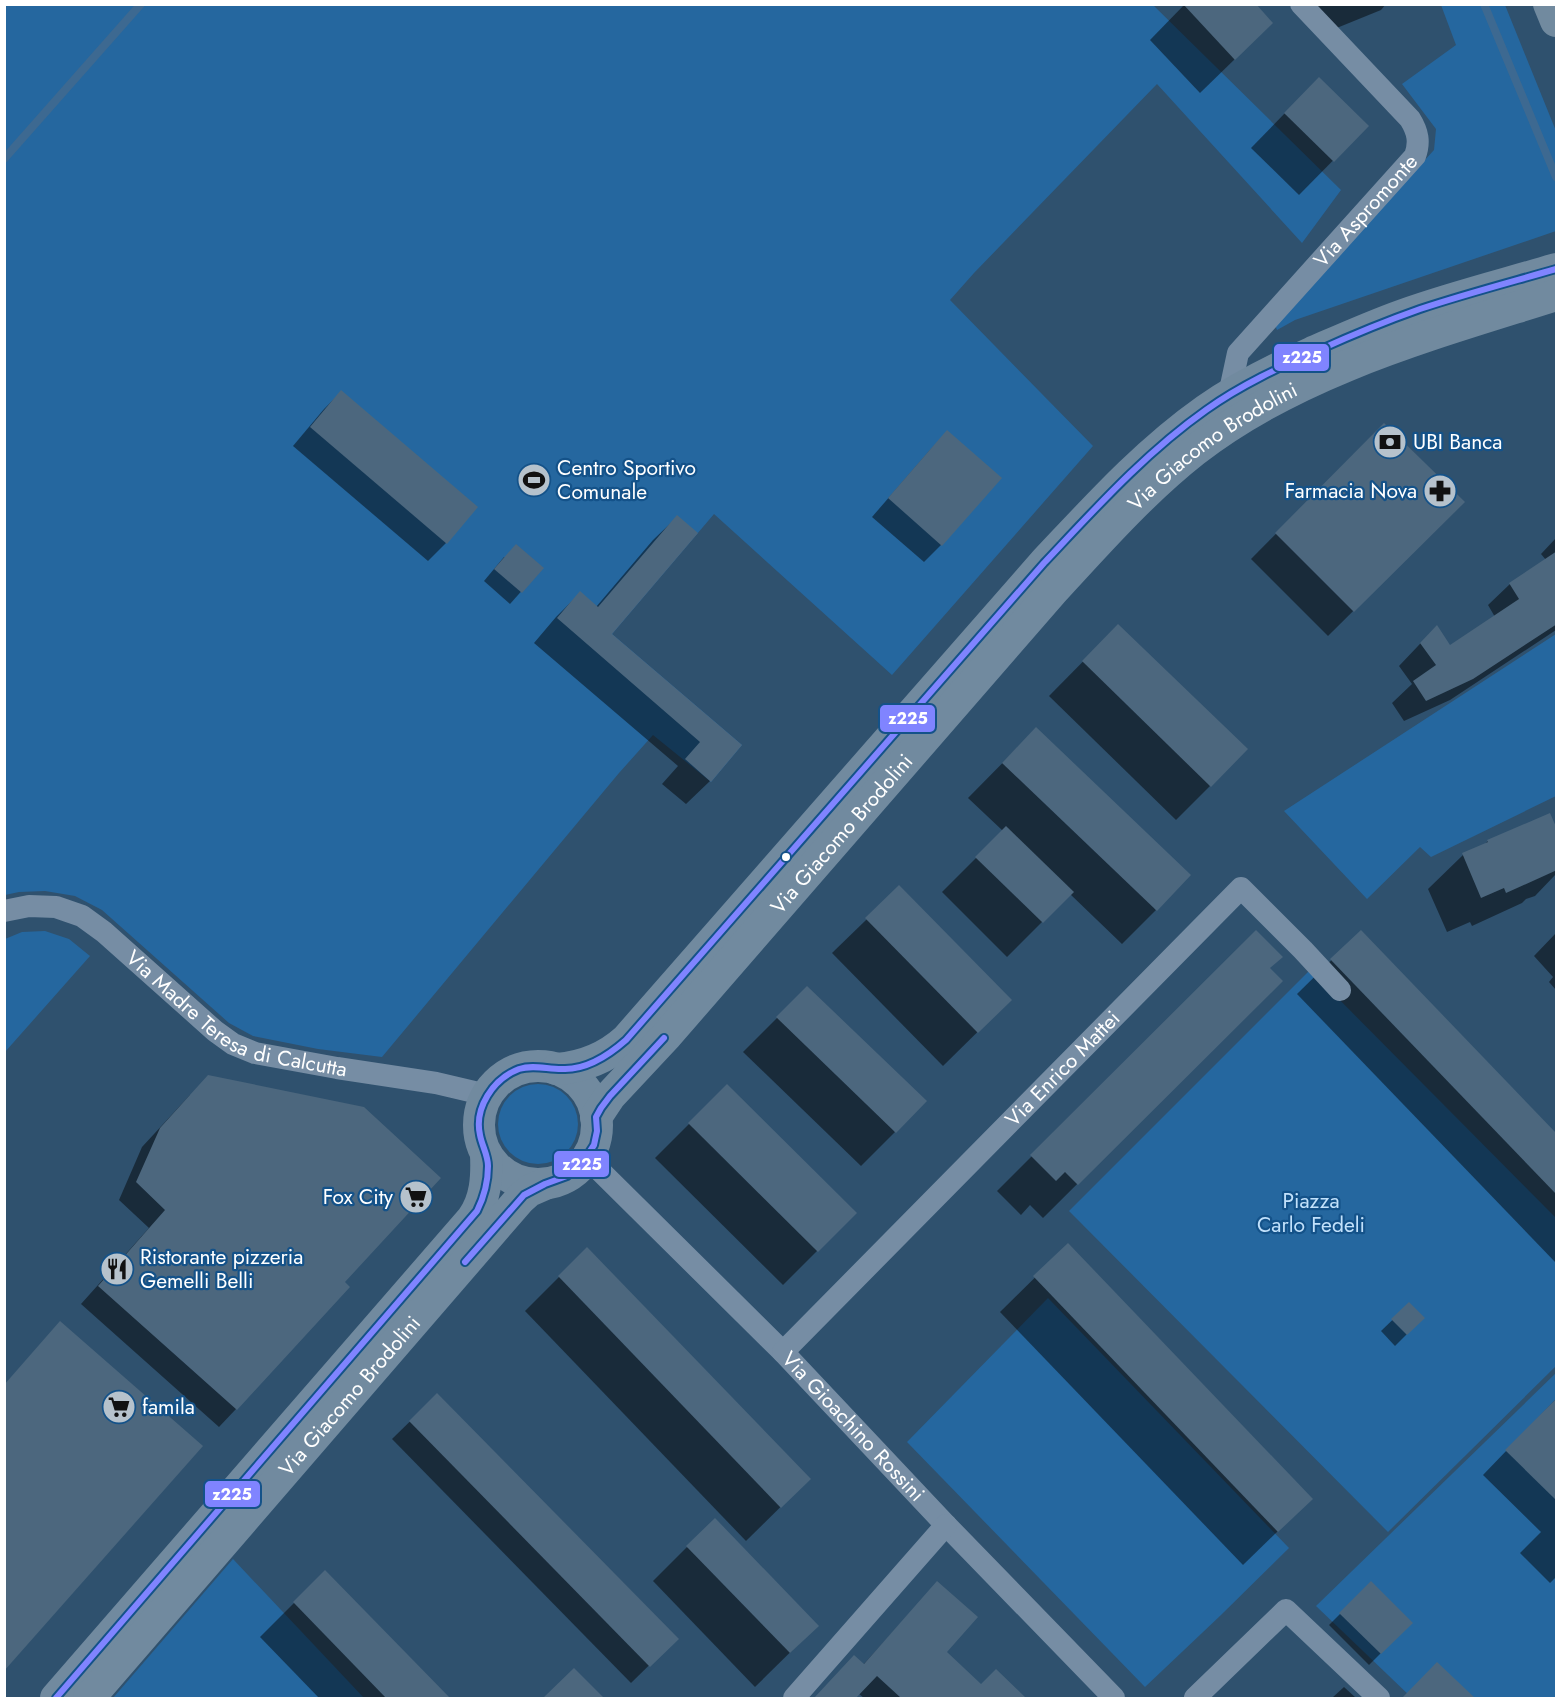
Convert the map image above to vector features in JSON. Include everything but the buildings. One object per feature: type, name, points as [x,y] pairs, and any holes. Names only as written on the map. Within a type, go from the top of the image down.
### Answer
[{"type":"main road","points":[[1550,4],[1557,21]]},
{"type":"main road","name":"Via Giacomo Brodolini","points":[[557,1069],[576,1067],[596,1061],[626,1040],[1052,554],[1111,492],[1165,441],[1229,395],[1299,358],[1405,314],[1557,269]]},
{"type":"main road","name":"Via Giacomo Brodolini","points":[[596,1117],[610,1096],[667,1035],[1052,592],[1171,470],[1237,421],[1339,369],[1415,340],[1557,296]]},
{"type":"main road","name":"Via Giacomo Brodolini","points":[[1115,526],[1135,488],[1194,436],[1229,395]]},
{"type":"main road","points":[[541,1066],[557,1069],[570,1075],[591,1098],[596,1117],[596,1138],[587,1158],[578,1169],[567,1176],[545,1184],[524,1183],[509,1177],[496,1167],[486,1154],[480,1139],[481,1110],[487,1095],[499,1081],[516,1070],[541,1066]]},
{"type":"main road","name":"Via Giacomo Brodolini","points":[[56,1698],[472,1219],[483,1197],[487,1174],[486,1154]]},
{"type":"main road","name":"Via Giacomo Brodolini","points":[[89,1698],[520,1199],[528,1191],[545,1184]]},
{"type":"street","name":"Via Aspromonte","points":[[1229,395],[1238,353],[1415,156],[1418,148],[1416,129],[1410,119],[1301,4]]},
{"type":"street","name":"Via Enrico Mattei","points":[[783,1352],[1240,888],[1340,990]]},
{"type":"street","name":"Via Madre Teresa di Calcutta","points":[[4,911],[29,906],[56,907],[82,916],[104,932],[215,1031],[233,1044],[255,1053],[435,1083],[487,1095]]},
{"type":"street","name":"Via Gioachino Rossini","points":[[587,1158],[783,1352],[946,1525],[1114,1698]]},
{"type":"street","points":[[794,1698],[946,1525]]},
{"type":"street","points":[[1194,1698],[1286,1610],[1379,1698]]},
{"type":"green space","name":"Centro Sportivo Comunale","points":[[4,5],[1153,5],[1341,190],[1302,243],[1157,84],[950,300],[1093,446],[892,675],[714,514],[612,634],[742,745],[711,782],[653,735],[382,1057],[318,1049],[253,1036],[229,1023],[102,910],[75,896],[45,891],[5,895]]},
{"type":"green space","points":[[1441,5],[1505,5],[1556,131],[1556,231],[1295,320],[1277,330],[1275,325],[1434,150],[1436,129],[1402,84],[1456,45]]},
{"type":"green space","points":[[1556,634],[1556,796],[1431,857],[1420,847],[1367,899],[1284,811]]},
{"type":"green space","points":[[45,931],[69,939],[90,956],[5,1052],[5,939],[22,932]]},
{"type":"green space","name":"Piazza Carlo Fedeli","points":[[1310,970],[1556,1218],[1556,1366],[1388,1532],[1069,1211]]},
{"type":"green space","points":[[538,1084],[553,1087],[566,1096],[575,1109],[578,1124],[575,1139],[566,1152],[553,1161],[538,1164],[523,1161],[510,1152],[501,1139],[498,1124],[501,1109],[510,1096],[523,1087]]},
{"type":"green space","points":[[1048,1298],[1289,1548],[1145,1687],[907,1442]]},
{"type":"green space","points":[[1556,1373],[1556,1698],[1412,1698],[1316,1606]]},
{"type":"green space","points":[[233,1559],[364,1698],[113,1698]]},
{"type":"waterway","points":[[4,159],[141,4]]},
{"type":"waterway","points":[[1484,4],[1556,177]]},
{"type":"transit line","name":"z225","points":[[56,1698],[477,1211],[485,1189],[488,1166],[480,1135],[480,1115],[494,1087],[519,1069],[582,1067],[605,1056],[626,1040],[1044,563],[1141,463],[1162,444],[1219,401],[1290,363],[1420,309],[1556,269]]},
{"type":"transit line","name":"z225","points":[[465,1262],[524,1195],[567,1176],[581,1165],[594,1145],[597,1131],[596,1117],[601,1108],[664,1038]]},
{"type":"place","name":"UBI Banca","points":[[1390,442]]},
{"type":"place","name":"Centro Sportivo Comunale","points":[[534,480]]},
{"type":"place","name":"Farmacia Nova","points":[[1440,491]]},
{"type":"place","name":"Fox City","points":[[416,1197]]},
{"type":"place","name":"Ristorante pizzeria Gemelli Belli","points":[[117,1269]]},
{"type":"place","name":"famila","points":[[119,1407]]}]
